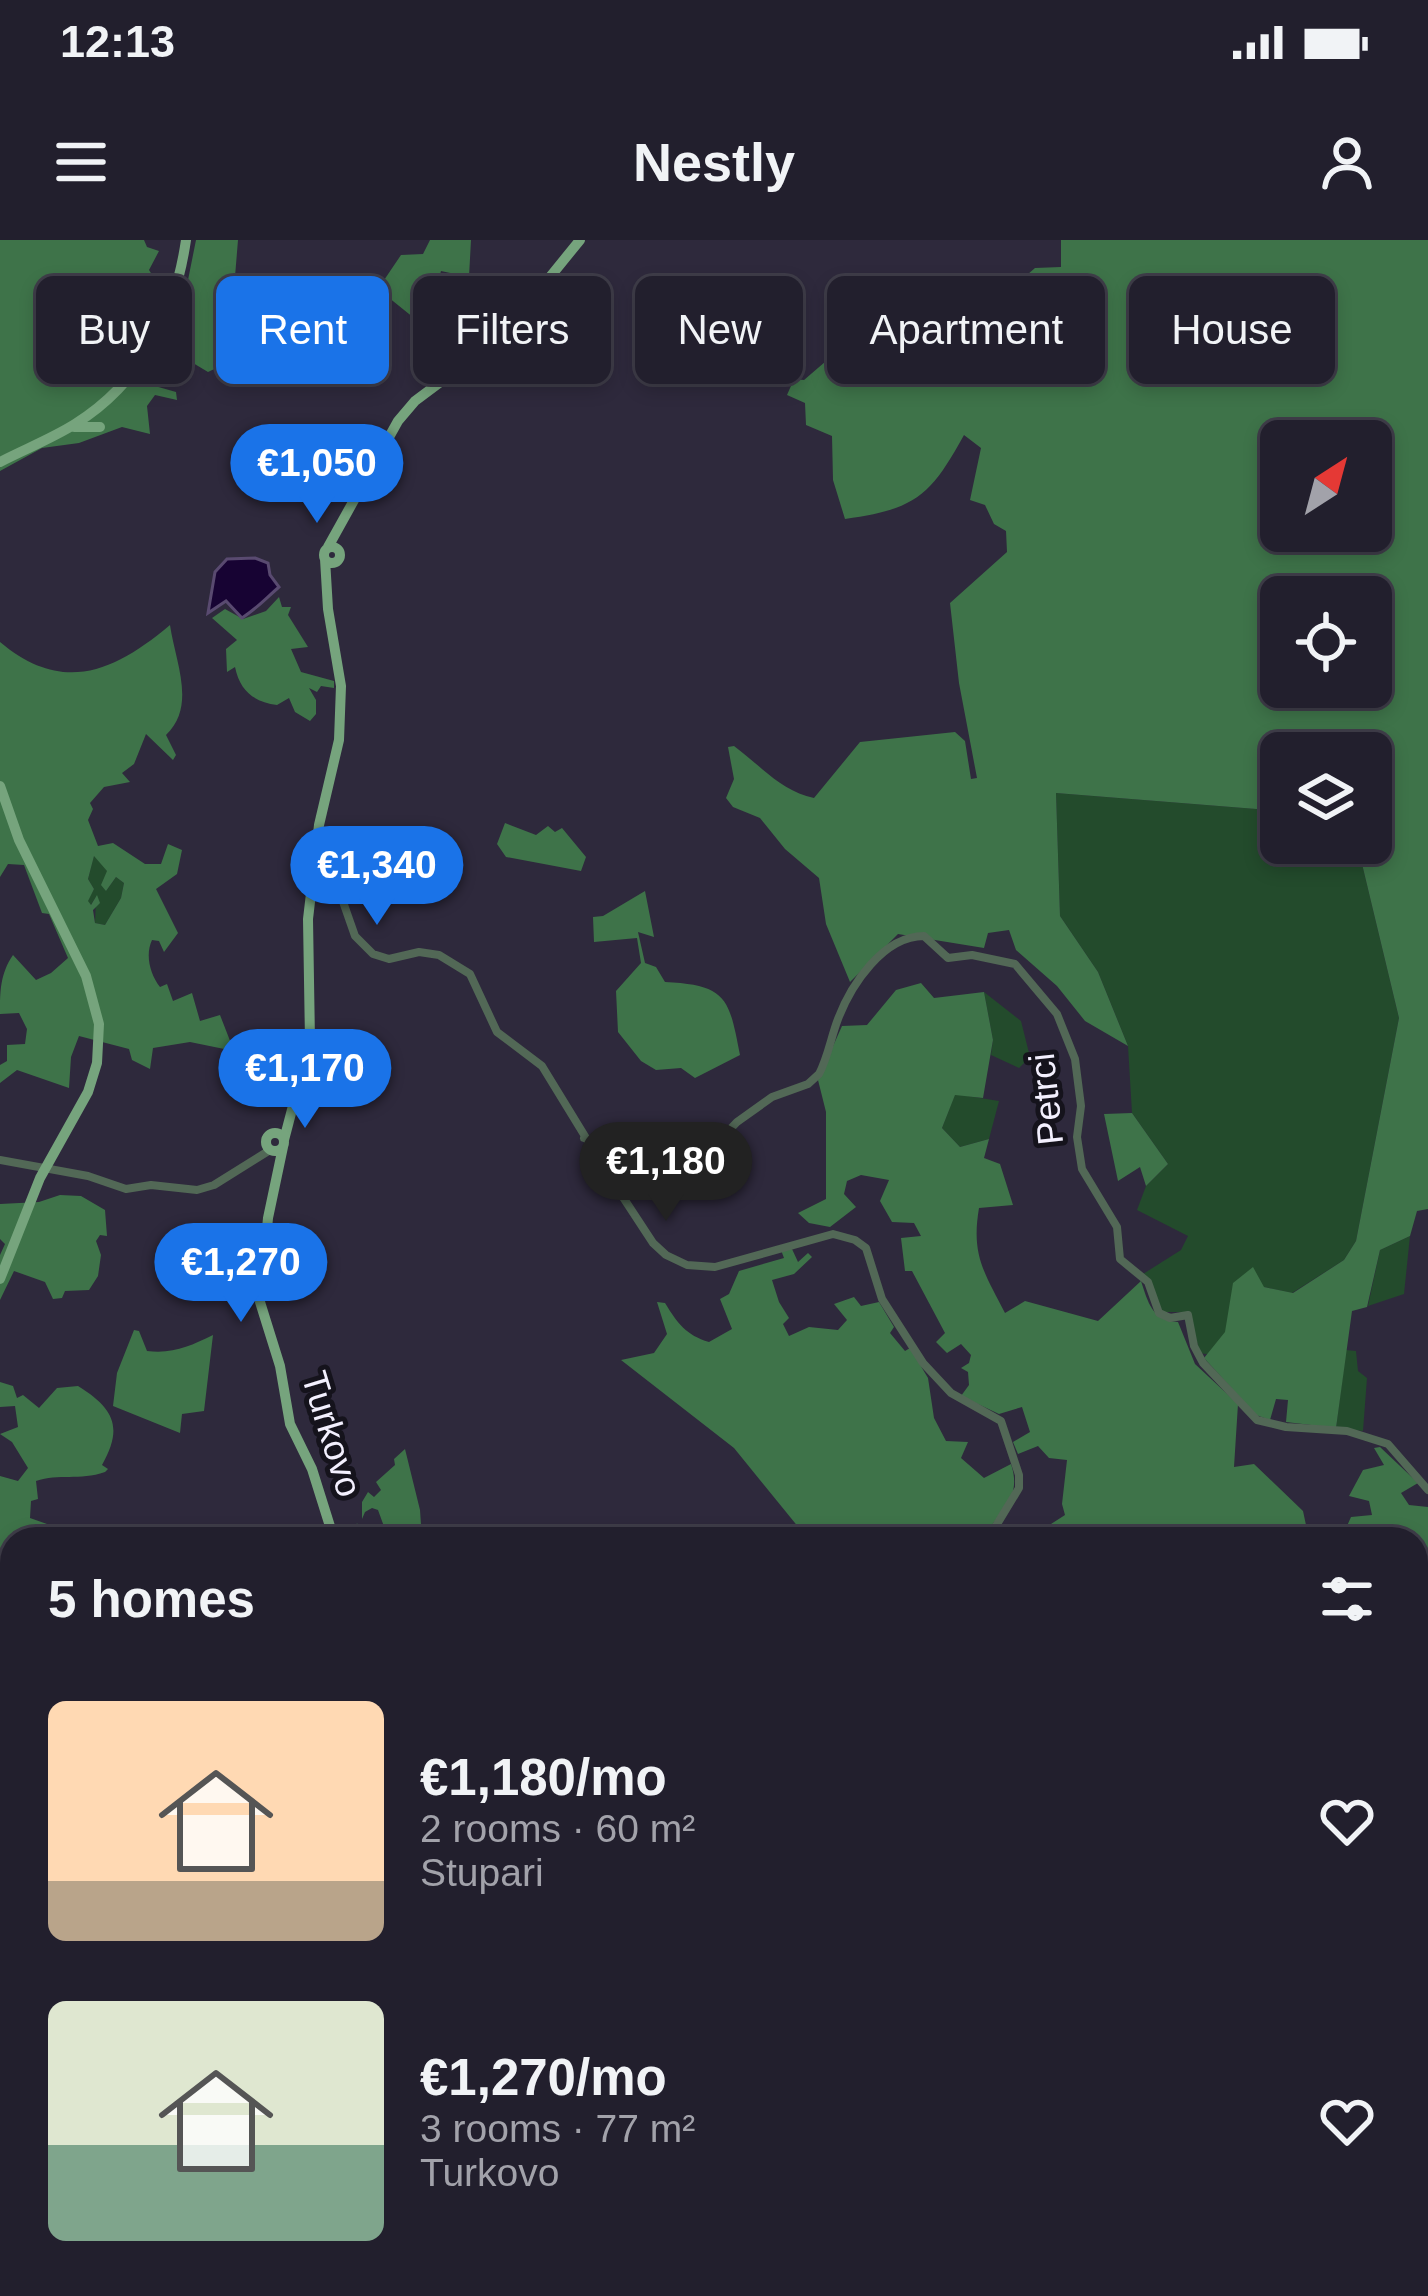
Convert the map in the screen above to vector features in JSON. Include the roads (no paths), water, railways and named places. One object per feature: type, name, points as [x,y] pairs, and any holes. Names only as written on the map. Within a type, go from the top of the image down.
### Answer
[{"type":"main road","points":[[0,462],[106,403],[147,352],[172,303],[186,240]]},
{"type":"main road","points":[[275,1144],[288,1118],[310,1041],[308,919],[341,705],[327,586],[340,526],[415,400],[482,351],[580,240]]},
{"type":"main road","points":[[70,427],[100,428]]},
{"type":"main road","points":[[0,787],[19,840],[86,976],[99,1024],[97,1063],[88,1092],[45,1168],[0,1280]]},
{"type":"main road","name":"Turkovo","points":[[275,1144],[278,1170],[261,1276],[262,1317],[280,1366],[291,1427],[313,1469],[330,1527]]},
{"type":"street","points":[[316,851],[338,884],[351,928],[373,954],[388,959],[421,952],[439,955],[476,982],[497,1032],[542,1066],[653,1243],[672,1259],[711,1268],[839,1234],[866,1248],[882,1299],[923,1364],[951,1393],[1001,1421],[1015,1460],[1018,1493],[996,1527]]},
{"type":"street","name":"Petrci","points":[[584,1138],[624,1153],[668,1161],[701,1156],[772,1097],[808,1084],[819,1074],[853,989],[898,942],[915,936],[931,940],[948,958],[997,958],[1023,970],[1057,1014],[1073,1051],[1084,1176],[1117,1227],[1117,1253],[1148,1282],[1159,1313],[1169,1318],[1188,1316],[1203,1363],[1257,1420],[1346,1432],[1388,1444],[1428,1490]]},
{"type":"street","points":[[0,1160],[97,1178],[126,1189],[151,1185],[205,1189],[275,1144]]}]
